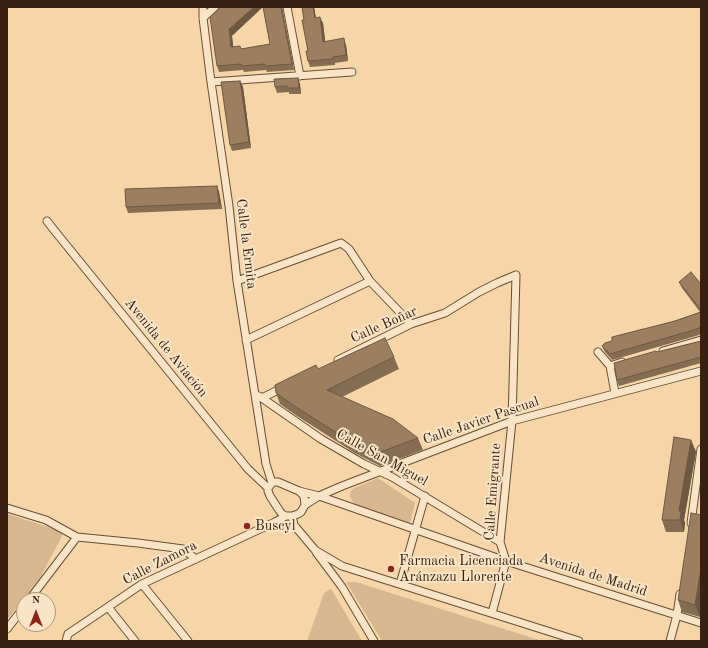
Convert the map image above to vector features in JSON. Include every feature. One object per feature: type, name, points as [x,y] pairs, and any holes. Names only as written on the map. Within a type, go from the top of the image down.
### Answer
[{"type":"street","name":"Calle la Ermita","points":[[203,7],[203,18],[229,206],[237,281],[270,485]]},
{"type":"street","points":[[203,18],[215,7]]},
{"type":"street","points":[[287,7],[300,76]]},
{"type":"street","points":[[211,82],[352,72]]},
{"type":"street","name":"Avenida de Aviación","points":[[47,220],[248,469],[270,485]]},
{"type":"street","points":[[237,281],[341,243],[349,249],[370,281],[410,324]]},
{"type":"street","name":"Calle Boñar","points":[[333,363],[410,324],[445,313],[479,292],[516,275]]},
{"type":"street","name":"Calle Emigrante","points":[[506,561],[500,542],[512,421],[516,275]]},
{"type":"street","points":[[246,340],[370,281]]},
{"type":"street","points":[[656,353],[701,340]]},
{"type":"street","points":[[598,352],[610,366],[615,394]]},
{"type":"street","points":[[610,366],[633,359]]},
{"type":"street","name":"Calle Javier Pascual","points":[[305,505],[319,496],[512,421],[701,371]]},
{"type":"street","points":[[262,398],[290,384]]},
{"type":"street","name":"Calle San Miguel","points":[[255,394],[320,439],[364,464],[392,477],[500,542]]},
{"type":"street","points":[[690,528],[701,449]]},
{"type":"street","points":[[299,491],[304,496],[305,505],[301,512],[289,516],[282,514],[268,493],[270,485],[278,482],[299,491],[319,496]]},
{"type":"street","name":"Avenida de Madrid","points":[[319,496],[506,561],[701,623]]},
{"type":"street","points":[[400,584],[425,496]]},
{"type":"street","points":[[7,508],[46,520],[77,538],[138,543],[183,549],[196,559]]},
{"type":"street","points":[[275,522],[279,510]]},
{"type":"street","points":[[289,516],[294,525],[315,550],[342,587],[374,641]]},
{"type":"street","name":"Calle Zamora","points":[[66,641],[68,634],[142,584],[289,516]]},
{"type":"street","points":[[35,592],[77,538]]},
{"type":"street","points":[[315,550],[342,566],[579,641]]},
{"type":"street","points":[[492,613],[506,561]]},
{"type":"street","points":[[670,641],[678,615],[682,583]]},
{"type":"street","points":[[142,584],[188,641]]},
{"type":"street","points":[[108,607],[135,641]]},
{"type":"street","points":[[7,629],[16,617]]},
{"type":"shaded area","points":[[378,478],[415,503],[410,523],[355,505],[352,501],[350,496],[351,491],[354,488]]},
{"type":"shaded area","points":[[7,514],[64,532],[40,578],[29,592],[16,592],[16,609],[7,620]]},
{"type":"shaded area","points":[[346,582],[356,582],[542,641],[382,641]]},
{"type":"shaded area","points":[[331,589],[362,641],[307,641],[324,593]]},
{"type":"building","points":[[221,7],[254,7],[229,29],[231,47],[240,46],[241,49],[270,44],[263,7],[281,7],[292,64],[241,66],[241,64],[217,66],[210,17]]},
{"type":"building","points":[[302,7],[313,7],[315,18],[320,17],[323,42],[344,38],[346,55],[333,57],[333,59],[308,61],[306,51],[308,51],[302,20],[304,20]]},
{"type":"building","points":[[298,78],[299,88],[287,88],[287,86],[275,87],[274,79]]},
{"type":"building","points":[[240,81],[249,142],[230,145],[221,82]]},
{"type":"building","points":[[217,186],[219,203],[126,207],[125,189]]},
{"type":"building","points":[[691,272],[701,284],[701,310],[679,282]]},
{"type":"building","points":[[701,312],[701,327],[694,330],[610,354],[602,346],[605,343],[612,341],[612,337],[675,321]]},
{"type":"building","points":[[385,338],[394,357],[327,390],[393,419],[418,438],[375,454],[351,442],[276,393],[275,385],[316,365],[318,369]]},
{"type":"building","points":[[701,341],[701,357],[617,380],[614,363],[656,351]]},
{"type":"building","points":[[674,437],[691,440],[679,511],[681,511],[680,520],[662,520]]},
{"type":"building","points":[[691,513],[701,515],[701,568],[695,605],[678,600]]},
{"type":"place","name":"Buscyl","points":[[247,526]]},
{"type":"place","name":"Farmacia Licenciada Aránzazu Llorente","points":[[391,569]]}]
